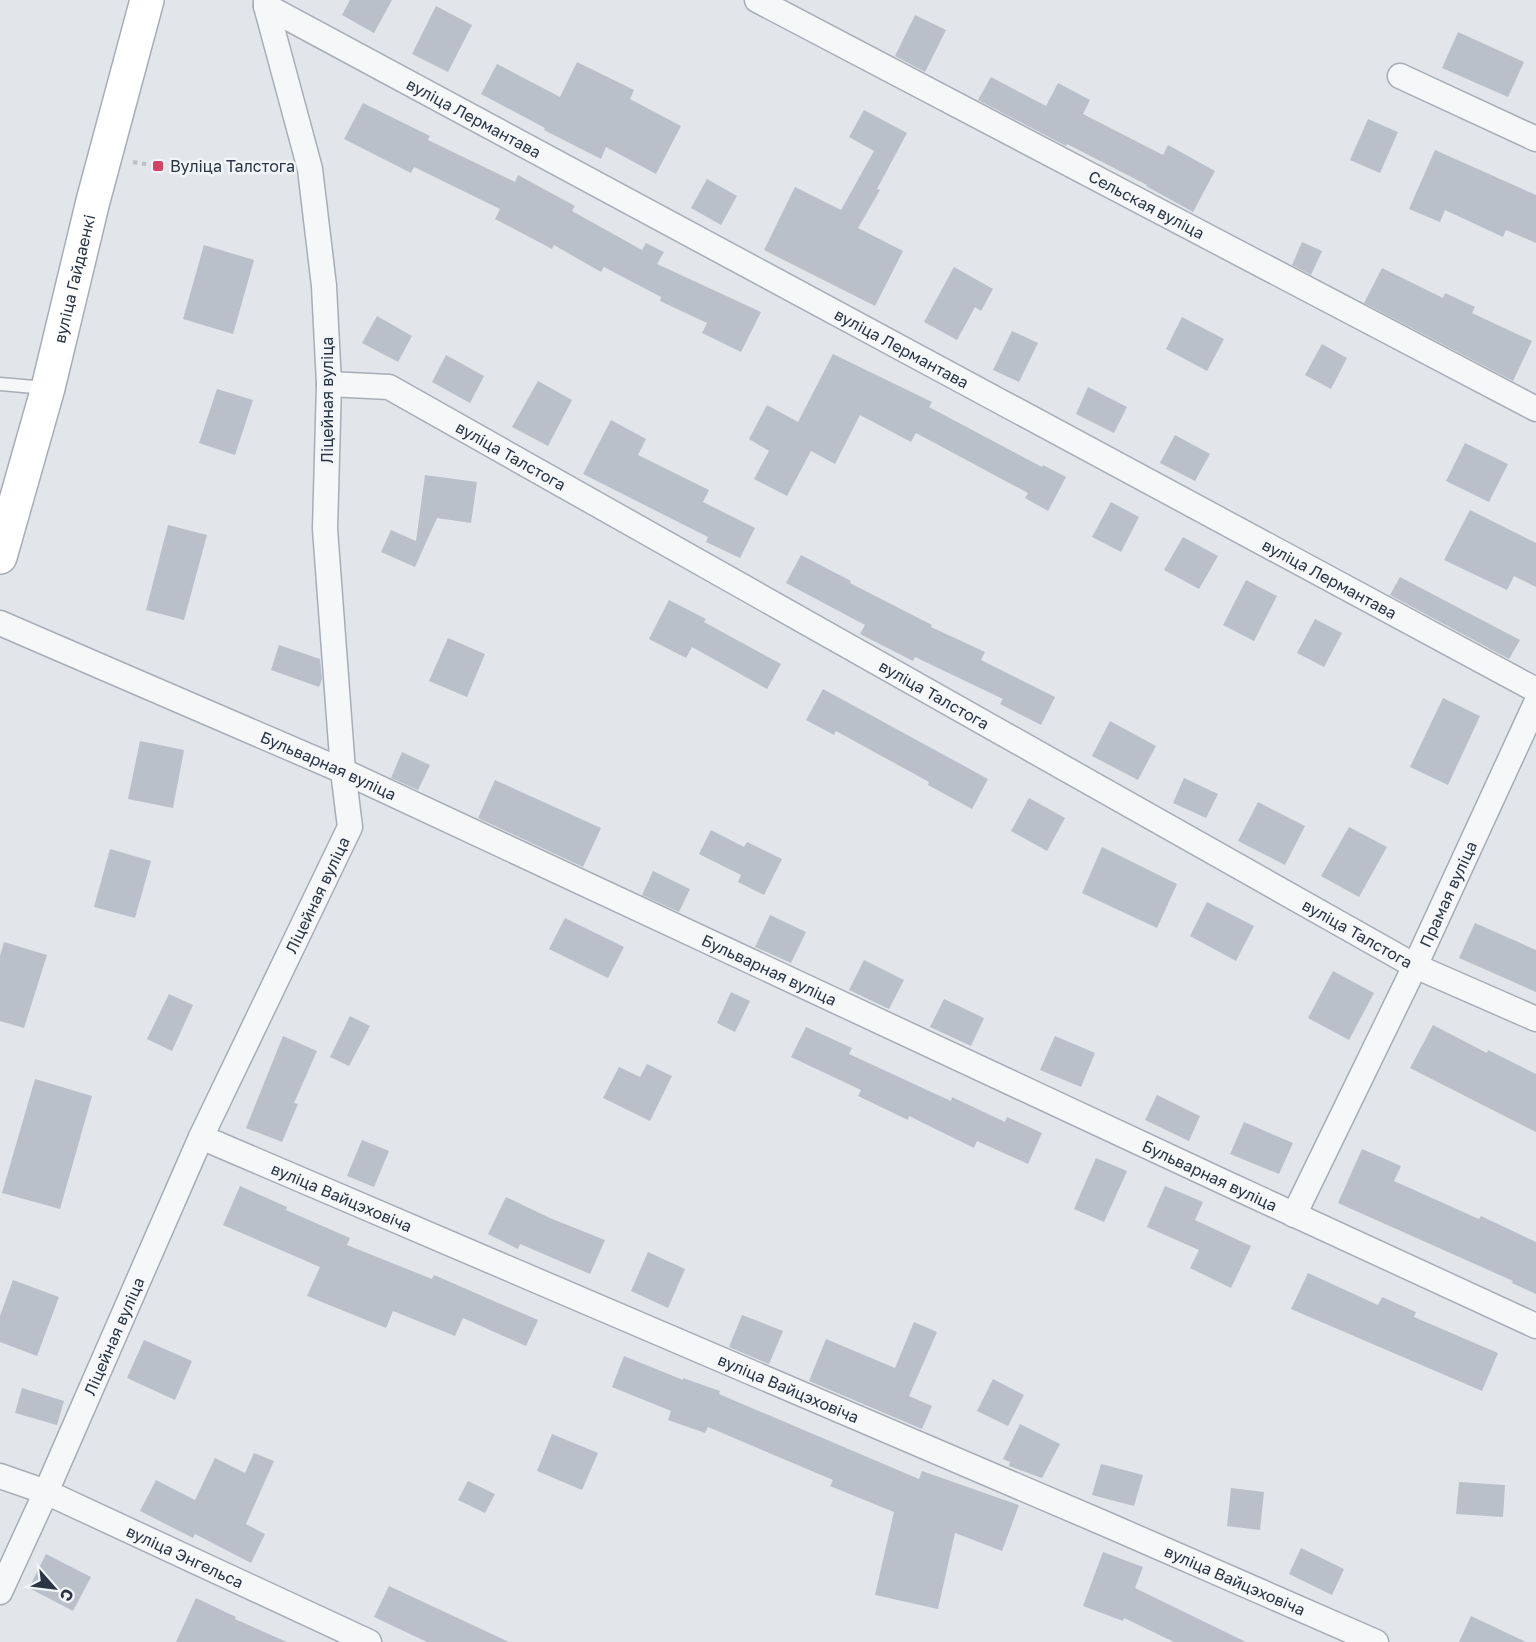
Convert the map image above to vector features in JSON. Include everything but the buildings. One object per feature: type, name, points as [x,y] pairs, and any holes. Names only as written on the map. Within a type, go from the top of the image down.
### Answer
[{"type":"street","name":"вуліца Гайдаенкі","points":[[0,557],[48,388],[93,201],[147,0]]},
{"type":"street","name":"Сельская вуліца","points":[[757,0],[1536,409]]},
{"type":"street","name":"Ліцейная вуліца","points":[[0,1592],[201,1137],[350,827],[343,771],[325,529],[329,384],[324,286],[310,170],[266,3]]},
{"type":"street","name":"вуліца Лермантава","points":[[266,3],[1536,690]]},
{"type":"street","points":[[1400,76],[1536,139]]},
{"type":"street","name":"вуліца Талстога","points":[[329,384],[389,387],[1415,966],[1536,1019]]},
{"type":"street","name":"Бульварная вуліца","points":[[0,623],[343,771],[1536,1326]]},
{"type":"street","name":"Прамая вуліца","points":[[1294,1215],[1415,966],[1536,703]]},
{"type":"street","name":"вуліца Вайцэховіча","points":[[201,1137],[1376,1642]]},
{"type":"street","name":"вуліца Энгельса","points":[[0,1476],[46,1492],[369,1642]]},
{"type":"lane","points":[[0,384],[48,388]]},
{"type":"place","name":"Вуліца Талстога","points":[[158,166]]}]
